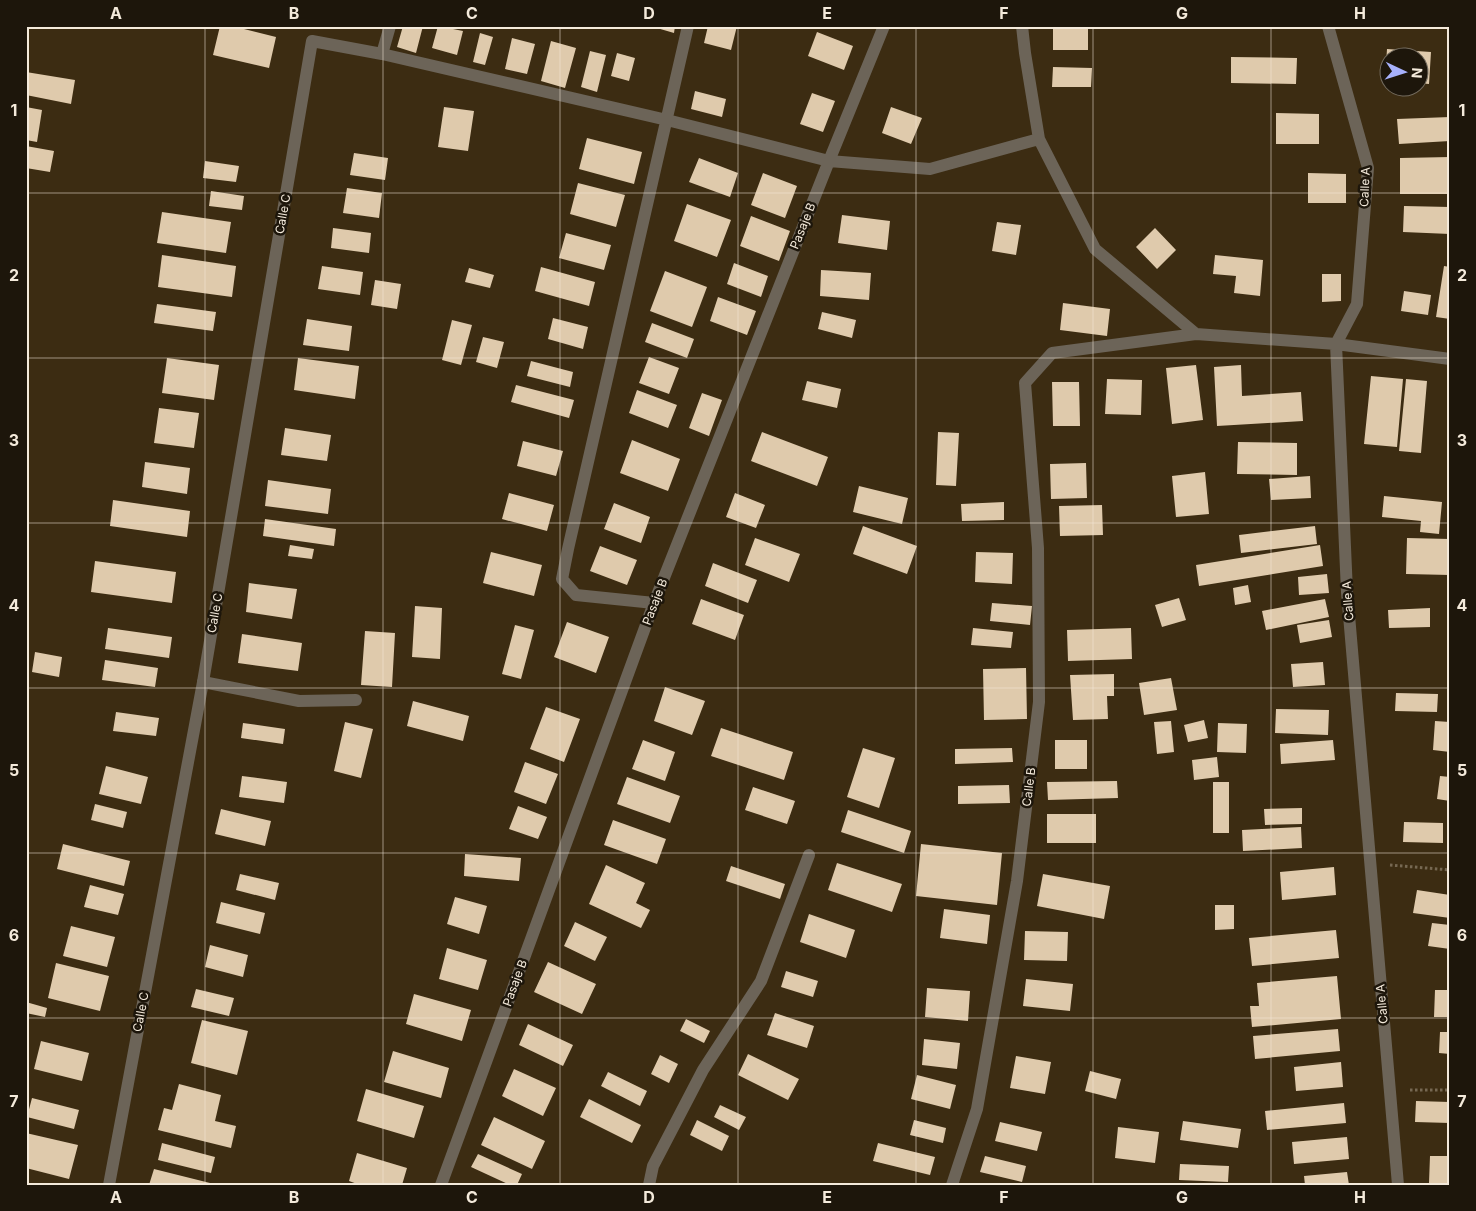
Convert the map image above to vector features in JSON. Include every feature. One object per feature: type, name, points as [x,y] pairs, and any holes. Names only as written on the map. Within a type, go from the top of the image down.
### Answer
[{"type":"street","points":[[390,26],[382,54],[667,120],[828,161],[930,168],[1039,139]]},
{"type":"street","points":[[654,603],[576,594],[562,579],[688,26]]},
{"type":"street","name":"Pasaje B","points":[[441,1185],[654,603],[828,161],[884,26]]},
{"type":"street","points":[[1022,26],[1039,139],[1095,248],[1196,334],[1336,344],[1450,360]]},
{"type":"street","name":"Calle A","points":[[1329,27],[1368,168],[1357,304],[1336,344],[1347,592],[1398,1185]]},
{"type":"street","name":"Calle C","points":[[109,1185],[203,682],[312,41],[382,54]]},
{"type":"street","name":"Calle B","points":[[952,1185],[977,1109],[1017,881],[1039,702],[1038,548],[1025,383],[1052,353],[1196,334]]},
{"type":"street","points":[[203,682],[299,701],[356,700]]},
{"type":"street","points":[[649,1185],[653,1166],[703,1070],[761,981],[809,855]]},
{"type":"path","points":[[1370,863],[1450,870]]},
{"type":"path","points":[[1390,1090],[1450,1090]]},
{"type":"building","points":[[220,26],[232,26],[276,37],[269,68],[213,55]]},
{"type":"building","points":[[403,26],[423,26],[416,53],[397,47]]},
{"type":"building","points":[[438,26],[463,31],[457,55],[432,48]]},
{"type":"building","points":[[650,26],[675,26],[674,33]]},
{"type":"building","points":[[708,26],[737,26],[731,50],[704,43]]},
{"type":"building","points":[[1053,28],[1088,29],[1088,50],[1053,50]]},
{"type":"building","points":[[817,32],[853,46],[844,70],[808,56]]},
{"type":"building","points":[[480,33],[493,37],[485,65],[473,62]]},
{"type":"building","points":[[512,38],[535,44],[527,74],[505,69]]},
{"type":"building","points":[[551,41],[576,48],[565,88],[541,81]]},
{"type":"building","points":[[590,51],[606,55],[597,92],[581,87]]},
{"type":"building","points":[[1428,52],[1431,52],[1428,84]]},
{"type":"building","points":[[617,53],[635,58],[629,81],[611,76]]},
{"type":"building","points":[[1231,57],[1297,58],[1296,84],[1231,83]]},
{"type":"building","points":[[1053,67],[1092,68],[1091,87],[1052,87]]},
{"type":"building","points":[[26,72],[75,80],[71,104],[26,95]]},
{"type":"building","points":[[695,91],[726,99],[722,117],[691,109]]},
{"type":"building","points":[[812,93],[835,101],[823,132],[800,124]]},
{"type":"building","points":[[26,107],[42,110],[37,142],[26,140]]},
{"type":"building","points":[[444,107],[474,111],[468,151],[438,147]]},
{"type":"building","points":[[891,107],[922,118],[911,144],[882,133]]},
{"type":"building","points":[[1276,113],[1319,114],[1319,144],[1276,144]]},
{"type":"building","points":[[1450,117],[1450,141],[1399,144],[1397,119]]},
{"type":"building","points":[[587,138],[642,152],[634,184],[579,169]]},
{"type":"building","points":[[26,146],[54,151],[50,172],[26,168]]},
{"type":"building","points":[[354,153],[388,158],[385,180],[350,175]]},
{"type":"building","points":[[1450,157],[1450,194],[1400,194],[1400,158]]},
{"type":"building","points":[[699,158],[738,173],[730,197],[689,182]]},
{"type":"building","points":[[205,161],[239,166],[236,182],[203,178]]},
{"type":"building","points":[[763,173],[797,186],[785,218],[751,205]]},
{"type":"building","points":[[1308,173],[1346,174],[1346,203],[1308,203]]},
{"type":"building","points":[[578,183],[625,195],[616,227],[570,214]]},
{"type":"building","points":[[347,188],[382,193],[379,218],[343,213]]},
{"type":"building","points":[[211,191],[244,196],[242,210],[209,206]]},
{"type":"building","points":[[687,204],[731,220],[717,257],[674,241]]},
{"type":"building","points":[[1404,206],[1450,207],[1450,234],[1403,232]]},
{"type":"building","points":[[162,212],[231,222],[226,253],[157,243]]},
{"type":"building","points":[[842,215],[890,221],[887,250],[838,243]]},
{"type":"building","points":[[751,216],[790,231],[779,261],[740,246]]},
{"type":"building","points":[[997,222],[1021,225],[1016,255],[992,251]]},
{"type":"building","points":[[333,228],[371,233],[369,253],[331,248]]},
{"type":"building","points":[[1155,228],[1176,250],[1157,269],[1136,247]]},
{"type":"building","points":[[566,233],[611,245],[604,270],[559,258]]},
{"type":"building","points":[[162,255],[236,266],[232,297],[158,287]]},
{"type":"building","points":[[1215,255],[1263,260],[1260,296],[1234,293],[1236,276],[1213,274]]},
{"type":"building","points":[[734,263],[768,276],[761,297],[727,284]]},
{"type":"building","points":[[322,266],[363,272],[360,295],[318,289]]},
{"type":"building","points":[[1444,266],[1450,267],[1450,319],[1436,317]]},
{"type":"building","points":[[541,267],[595,282],[589,306],[535,291]]},
{"type":"building","points":[[469,268],[494,275],[490,288],[465,282]]},
{"type":"building","points":[[821,270],[871,273],[869,300],[820,296]]},
{"type":"building","points":[[665,271],[707,287],[692,327],[650,311]]},
{"type":"building","points":[[1322,274],[1341,274],[1341,301],[1322,302]]},
{"type":"building","points":[[375,280],[401,284],[397,309],[371,305]]},
{"type":"building","points":[[1404,291],[1431,295],[1428,315],[1401,311]]},
{"type":"building","points":[[718,297],[756,311],[747,335],[710,321]]},
{"type":"building","points":[[1063,303],[1110,309],[1107,336],[1060,330]]},
{"type":"building","points":[[157,304],[216,312],[213,331],[154,323]]},
{"type":"building","points":[[822,312],[856,320],[852,338],[818,329]]},
{"type":"building","points":[[553,318],[588,327],[583,349],[548,339]]},
{"type":"building","points":[[307,319],[352,326],[349,351],[303,345]]},
{"type":"building","points":[[452,320],[472,325],[461,365],[442,360]]},
{"type":"building","points":[[652,323],[694,339],[687,358],[645,342]]},
{"type":"building","points":[[483,337],[504,342],[497,368],[476,362]]},
{"type":"building","points":[[649,357],[679,368],[669,394],[639,383]]},
{"type":"building","points":[[167,358],[219,365],[214,400],[162,393]]},
{"type":"building","points":[[298,358],[359,366],[355,399],[294,390]]},
{"type":"building","points":[[531,361],[573,372],[570,387],[527,376]]},
{"type":"building","points":[[1196,365],[1203,420],[1172,424],[1166,368]]},
{"type":"building","points":[[1241,365],[1242,396],[1301,392],[1303,421],[1217,426],[1214,367]]},
{"type":"building","points":[[1371,376],[1403,379],[1397,447],[1364,444]]},
{"type":"building","points":[[1107,379],[1142,380],[1141,415],[1105,414]]},
{"type":"building","points":[[1406,379],[1427,381],[1421,453],[1399,451]]},
{"type":"building","points":[[807,381],[841,389],[837,408],[802,400]]},
{"type":"building","points":[[1052,382],[1079,382],[1080,426],[1053,426]]},
{"type":"building","points":[[516,385],[574,400],[569,418],[511,402]]},
{"type":"building","points":[[637,390],[677,405],[668,428],[629,413]]},
{"type":"building","points":[[702,393],[722,400],[709,436],[689,428]]},
{"type":"building","points":[[159,408],[199,413],[194,448],[154,443]]},
{"type":"building","points":[[285,428],[331,435],[327,461],[281,455]]},
{"type":"building","points":[[762,432],[828,457],[817,486],[751,461]]},
{"type":"building","points":[[938,432],[959,433],[956,486],[936,485]]},
{"type":"building","points":[[632,440],[680,459],[668,491],[620,473]]},
{"type":"building","points":[[523,441],[563,451],[556,476],[517,466]]},
{"type":"building","points":[[1238,442],[1297,443],[1297,475],[1237,474]]},
{"type":"building","points":[[145,462],[190,468],[187,494],[142,487]]},
{"type":"building","points":[[1086,463],[1087,498],[1051,499],[1050,464]]},
{"type":"building","points":[[1205,472],[1209,514],[1176,517],[1172,476]]},
{"type":"building","points":[[1310,476],[1311,498],[1271,500],[1269,479]]},
{"type":"building","points":[[268,480],[331,489],[328,514],[265,506]]},
{"type":"building","points":[[859,486],[908,498],[902,524],[853,512]]},
{"type":"building","points":[[509,493],[554,505],[547,531],[502,519]]},
{"type":"building","points":[[735,493],[765,505],[756,528],[726,517]]},
{"type":"building","points":[[1384,496],[1442,502],[1439,534],[1420,532],[1421,521],[1382,517]]},
{"type":"building","points":[[113,500],[190,511],[187,537],[110,526]]},
{"type":"building","points":[[1004,502],[1004,520],[962,521],[961,504]]},
{"type":"building","points":[[614,503],[650,517],[641,543],[604,529]]},
{"type":"building","points":[[1102,505],[1103,535],[1060,536],[1059,506]]},
{"type":"building","points":[[265,519],[336,529],[334,546],[263,536]]},
{"type":"building","points":[[863,526],[917,546],[907,574],[853,554]]},
{"type":"building","points":[[1315,526],[1317,544],[1241,553],[1239,535]]},
{"type":"building","points":[[755,538],[800,554],[789,582],[745,565]]},
{"type":"building","points":[[1407,538],[1450,539],[1450,575],[1406,574]]},
{"type":"building","points":[[290,545],[314,549],[312,559],[288,556]]},
{"type":"building","points":[[1320,545],[1323,566],[1199,586],[1196,565]]},
{"type":"building","points":[[600,546],[637,560],[627,585],[590,571]]},
{"type":"building","points":[[491,552],[542,565],[534,596],[483,583]]},
{"type":"building","points":[[976,552],[1013,553],[1012,584],[975,582]]},
{"type":"building","points":[[95,561],[176,572],[172,603],[91,592]]},
{"type":"building","points":[[713,563],[757,580],[748,603],[705,586]]},
{"type":"building","points":[[1327,574],[1329,593],[1299,595],[1298,577]]},
{"type":"building","points":[[249,583],[297,589],[292,619],[246,612]]},
{"type":"building","points":[[1248,585],[1251,602],[1235,605],[1233,588]]},
{"type":"building","points":[[1179,598],[1186,620],[1162,627],[1155,605]]},
{"type":"building","points":[[701,599],[744,615],[735,640],[692,624]]},
{"type":"building","points":[[1325,599],[1329,617],[1266,630],[1262,611]]},
{"type":"building","points":[[992,603],[1032,606],[1030,625],[990,621]]},
{"type":"building","points":[[415,606],[442,608],[440,659],[412,657]]},
{"type":"building","points":[[1430,608],[1430,627],[1389,628],[1388,610]]},
{"type":"building","points":[[1329,620],[1332,637],[1300,643],[1297,625]]},
{"type":"building","points":[[567,622],[609,637],[596,673],[554,657]]},
{"type":"building","points":[[515,625],[534,630],[521,679],[502,674]]},
{"type":"building","points":[[108,628],[172,637],[169,658],[105,649]]},
{"type":"building","points":[[973,628],[1013,632],[1011,648],[971,645]]},
{"type":"building","points":[[1131,628],[1132,659],[1068,661],[1067,630]]},
{"type":"building","points":[[365,631],[395,633],[392,687],[361,685]]},
{"type":"building","points":[[242,634],[302,643],[298,671],[238,663]]},
{"type":"building","points":[[35,652],[62,657],[59,677],[32,672]]},
{"type":"building","points":[[105,660],[158,668],[155,687],[102,680]]},
{"type":"building","points":[[1323,662],[1325,685],[1293,687],[1291,664]]},
{"type":"building","points":[[1026,668],[1027,719],[984,720],[983,669]]},
{"type":"building","points":[[1114,674],[1114,696],[1107,696],[1108,719],[1073,720],[1070,675]]},
{"type":"building","points":[[1171,678],[1177,710],[1144,715],[1139,683]]},
{"type":"building","points":[[665,687],[705,701],[692,735],[654,721]]},
{"type":"building","points":[[1396,693],[1438,694],[1437,712],[1395,711]]},
{"type":"building","points":[[413,701],[469,716],[463,741],[407,726]]},
{"type":"building","points":[[546,707],[580,719],[564,762],[530,749]]},
{"type":"building","points":[[1276,709],[1329,710],[1328,735],[1275,733]]},
{"type":"building","points":[[116,712],[159,718],[156,736],[113,731]]},
{"type":"building","points":[[1204,720],[1208,738],[1188,742],[1184,725]]},
{"type":"building","points":[[1171,721],[1174,752],[1157,754],[1154,722]]},
{"type":"building","points":[[1435,721],[1450,722],[1450,752],[1433,750]]},
{"type":"building","points":[[345,722],[373,729],[361,778],[334,771]]},
{"type":"building","points":[[243,723],[285,729],[283,744],[241,738]]},
{"type":"building","points":[[1218,723],[1247,724],[1246,753],[1217,752]]},
{"type":"building","points":[[721,728],[793,752],[784,780],[711,756]]},
{"type":"building","points":[[643,740],[675,752],[665,781],[632,769]]},
{"type":"building","points":[[1055,740],[1087,740],[1087,769],[1055,769]]},
{"type":"building","points":[[1333,740],[1335,760],[1281,764],[1280,744]]},
{"type":"building","points":[[863,748],[895,758],[879,808],[847,797]]},
{"type":"building","points":[[1012,748],[1013,762],[955,764],[955,749]]},
{"type":"building","points":[[1217,757],[1219,777],[1194,780],[1192,760]]},
{"type":"building","points":[[525,762],[558,774],[546,804],[514,792]]},
{"type":"building","points":[[106,766],[148,777],[141,804],[99,794]]},
{"type":"building","points":[[242,776],[287,782],[284,803],[239,797]]},
{"type":"building","points":[[1440,776],[1450,777],[1450,801],[1437,799]]},
{"type":"building","points":[[627,777],[680,796],[670,823],[617,804]]},
{"type":"building","points":[[1117,781],[1118,798],[1048,800],[1047,782]]},
{"type":"building","points":[[1213,782],[1229,782],[1229,833],[1213,833]]},
{"type":"building","points":[[1009,785],[1010,803],[958,804],[958,786]]},
{"type":"building","points":[[753,787],[795,801],[787,824],[745,810]]},
{"type":"building","points":[[95,804],[127,812],[123,828],[91,820]]},
{"type":"building","points":[[518,806],[547,817],[538,839],[509,829]]},
{"type":"building","points":[[1302,808],[1302,824],[1265,825],[1264,809]]},
{"type":"building","points":[[221,809],[271,821],[265,846],[215,834]]},
{"type":"building","points":[[848,810],[911,831],[904,853],[841,832]]},
{"type":"building","points":[[1047,814],[1096,814],[1096,843],[1047,843]]},
{"type":"building","points":[[613,820],[666,839],[657,864],[604,845]]},
{"type":"building","points":[[1404,822],[1443,823],[1443,843],[1403,842]]},
{"type":"building","points":[[1301,827],[1302,848],[1243,851],[1242,830]]},
{"type":"building","points":[[63,844],[130,861],[124,886],[57,869]]},
{"type":"building","points":[[921,844],[1002,853],[997,905],[916,896]]},
{"type":"building","points":[[465,854],[521,858],[519,881],[464,876]]},
{"type":"building","points":[[837,863],[902,884],[892,912],[828,890]]},
{"type":"building","points":[[606,865],[645,883],[636,903],[650,910],[641,928],[589,904]]},
{"type":"building","points":[[731,866],[785,884],[780,899],[726,881]]},
{"type":"building","points":[[1334,867],[1336,895],[1282,900],[1280,872]]},
{"type":"building","points":[[240,874],[279,883],[275,900],[236,890]]},
{"type":"building","points":[[1043,874],[1110,886],[1104,919],[1037,906]]},
{"type":"building","points":[[90,885],[124,894],[118,915],[84,907]]},
{"type":"building","points":[[1417,890],[1450,895],[1450,918],[1413,913]]},
{"type":"building","points":[[455,897],[487,906],[479,934],[447,924]]},
{"type":"building","points":[[221,902],[265,913],[260,934],[216,923]]},
{"type":"building","points":[[1215,905],[1234,905],[1234,929],[1215,930]]},
{"type":"building","points":[[944,909],[990,915],[987,944],[940,938]]},
{"type":"building","points":[[809,914],[855,930],[846,958],[800,942]]},
{"type":"building","points":[[575,922],[607,937],[595,961],[564,946]]},
{"type":"building","points":[[1432,923],[1450,925],[1450,949],[1428,946]]},
{"type":"building","points":[[71,926],[115,937],[107,967],[63,956]]},
{"type":"building","points":[[1336,930],[1339,958],[1252,966],[1249,938]]},
{"type":"building","points":[[1025,931],[1068,932],[1067,961],[1024,960]]},
{"type":"building","points":[[210,945],[248,955],[243,977],[205,967]]},
{"type":"building","points":[[447,948],[487,960],[478,990],[439,979]]},
{"type":"building","points":[[548,962],[596,984],[582,1014],[534,992]]},
{"type":"building","points":[[56,963],[109,976],[100,1011],[48,998]]},
{"type":"building","points":[[786,971],[818,981],[813,997],[781,987]]},
{"type":"building","points":[[1337,976],[1341,1019],[1252,1027],[1250,1006],[1259,1006],[1257,983]]},
{"type":"building","points":[[1026,979],[1073,984],[1070,1011],[1023,1006]]},
{"type":"building","points":[[927,988],[970,991],[968,1021],[925,1017]]},
{"type":"building","points":[[196,989],[234,998],[229,1016],[191,1007]]},
{"type":"building","points":[[1435,990],[1450,990],[1450,1017],[1434,1017]]},
{"type":"building","points":[[414,994],[471,1010],[462,1041],[406,1024]]},
{"type":"building","points":[[26,1002],[47,1008],[45,1017],[26,1013]]},
{"type":"building","points":[[775,1013],[814,1026],[807,1048],[767,1035]]},
{"type":"building","points":[[686,1019],[710,1031],[704,1043],[680,1031]]},
{"type":"building","points":[[202,1020],[248,1031],[237,1075],[191,1063]]},
{"type":"building","points":[[528,1024],[573,1045],[563,1066],[519,1045]]},
{"type":"building","points":[[1338,1029],[1340,1051],[1255,1059],[1253,1036]]},
{"type":"building","points":[[1440,1032],[1450,1032],[1450,1054],[1439,1053]]},
{"type":"building","points":[[924,1039],[960,1043],[957,1069],[922,1065]]},
{"type":"building","points":[[41,1041],[89,1053],[82,1081],[34,1069]]},
{"type":"building","points":[[393,1051],[449,1068],[441,1098],[384,1082]]},
{"type":"building","points":[[748,1054],[799,1079],[788,1100],[738,1075]]},
{"type":"building","points":[[660,1055],[678,1064],[669,1083],[651,1074]]},
{"type":"building","points":[[1016,1056],[1051,1062],[1045,1094],[1010,1088]]},
{"type":"building","points":[[1341,1062],[1343,1087],[1296,1091],[1294,1067]]},
{"type":"building","points":[[514,1069],[556,1088],[543,1116],[502,1096]]},
{"type":"building","points":[[1090,1071],[1121,1079],[1116,1099],[1085,1091]]},
{"type":"building","points":[[608,1072],[647,1091],[640,1106],[601,1086]]},
{"type":"building","points":[[917,1075],[956,1085],[950,1109],[911,1099]]},
{"type":"building","points":[[179,1084],[221,1095],[215,1121],[236,1126],[231,1148],[158,1130],[164,1108],[172,1110]]},
{"type":"building","points":[[366,1089],[424,1106],[414,1138],[357,1121]]},
{"type":"building","points":[[32,1098],[79,1110],[74,1129],[27,1117]]},
{"type":"building","points":[[589,1099],[641,1125],[632,1143],[580,1117]]},
{"type":"building","points":[[1416,1101],[1450,1102],[1450,1123],[1415,1122]]},
{"type":"building","points":[[1344,1103],[1346,1123],[1267,1130],[1265,1111]]},
{"type":"building","points":[[720,1105],[746,1117],[739,1130],[714,1117]]},
{"type":"building","points":[[494,1117],[545,1141],[532,1169],[481,1145]]},
{"type":"building","points":[[697,1120],[729,1136],[722,1151],[690,1135]]},
{"type":"building","points":[[914,1120],[946,1128],[943,1143],[910,1135]]},
{"type":"building","points":[[1183,1121],[1241,1129],[1238,1148],[1180,1140]]},
{"type":"building","points":[[1000,1122],[1042,1132],[1037,1151],[995,1141]]},
{"type":"building","points":[[1118,1127],[1159,1132],[1155,1163],[1115,1158]]},
{"type":"building","points":[[26,1133],[78,1145],[69,1179],[26,1168]]},
{"type":"building","points":[[1347,1137],[1349,1159],[1294,1164],[1292,1142]]},
{"type":"building","points":[[162,1143],[215,1157],[211,1173],[158,1160]]},
{"type":"building","points":[[878,1143],[935,1157],[930,1175],[873,1161]]},
{"type":"building","points":[[357,1153],[407,1168],[402,1185],[360,1185],[349,1181]]},
{"type":"building","points":[[478,1154],[522,1174],[517,1185],[510,1185],[471,1167]]},
{"type":"building","points":[[985,1156],[1026,1166],[1022,1182],[980,1172]]},
{"type":"building","points":[[1430,1156],[1450,1156],[1450,1183],[1429,1183]]},
{"type":"building","points":[[1180,1164],[1229,1166],[1228,1182],[1179,1180]]},
{"type":"building","points":[[154,1169],[214,1184],[214,1185],[149,1185]]},
{"type":"building","points":[[1347,1172],[1349,1185],[1305,1185],[1304,1176]]}]
